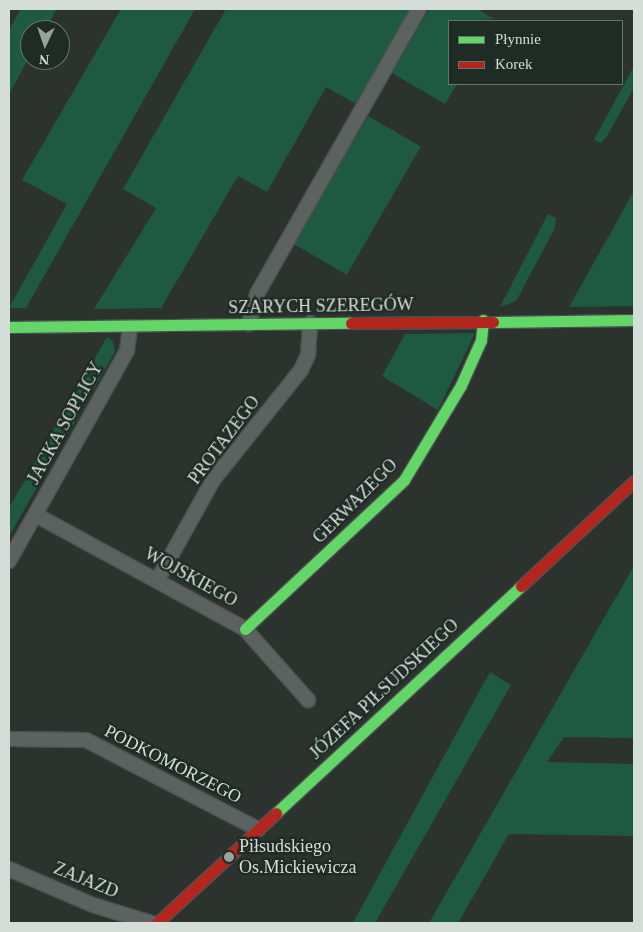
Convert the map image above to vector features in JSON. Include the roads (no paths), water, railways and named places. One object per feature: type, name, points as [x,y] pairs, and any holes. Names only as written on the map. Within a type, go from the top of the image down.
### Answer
[{"type":"street","points":[[249,324],[257,294],[419,9]]},
{"type":"street","name":"SZARYCH SZEREGÓW","points":[[9,327],[483,320],[634,320]]},
{"type":"street","name":"GERWAZEGO","points":[[245,629],[404,480],[461,385],[481,340],[483,320]]},
{"type":"street","name":"PROTAZEGO","points":[[158,579],[214,480],[301,370],[308,355],[310,323]]},
{"type":"street","name":"JACKA SOPLICY","points":[[9,561],[126,351],[130,326]]},
{"type":"street","name":"JÓZEFA PIŁSUDSKIEGO","points":[[157,923],[634,481]]},
{"type":"street","name":"WOJSKIEGO","points":[[36,515],[158,579],[245,629],[308,700]]},
{"type":"street","name":"PODKOMORZEGO","points":[[9,739],[86,740],[258,829]]},
{"type":"street","name":"ZAJAZD","points":[[9,869],[93,905],[151,923]]},
{"type":"place","name":"Piłsudskiego Os.Mickiewicza","points":[[229,857]]}]
